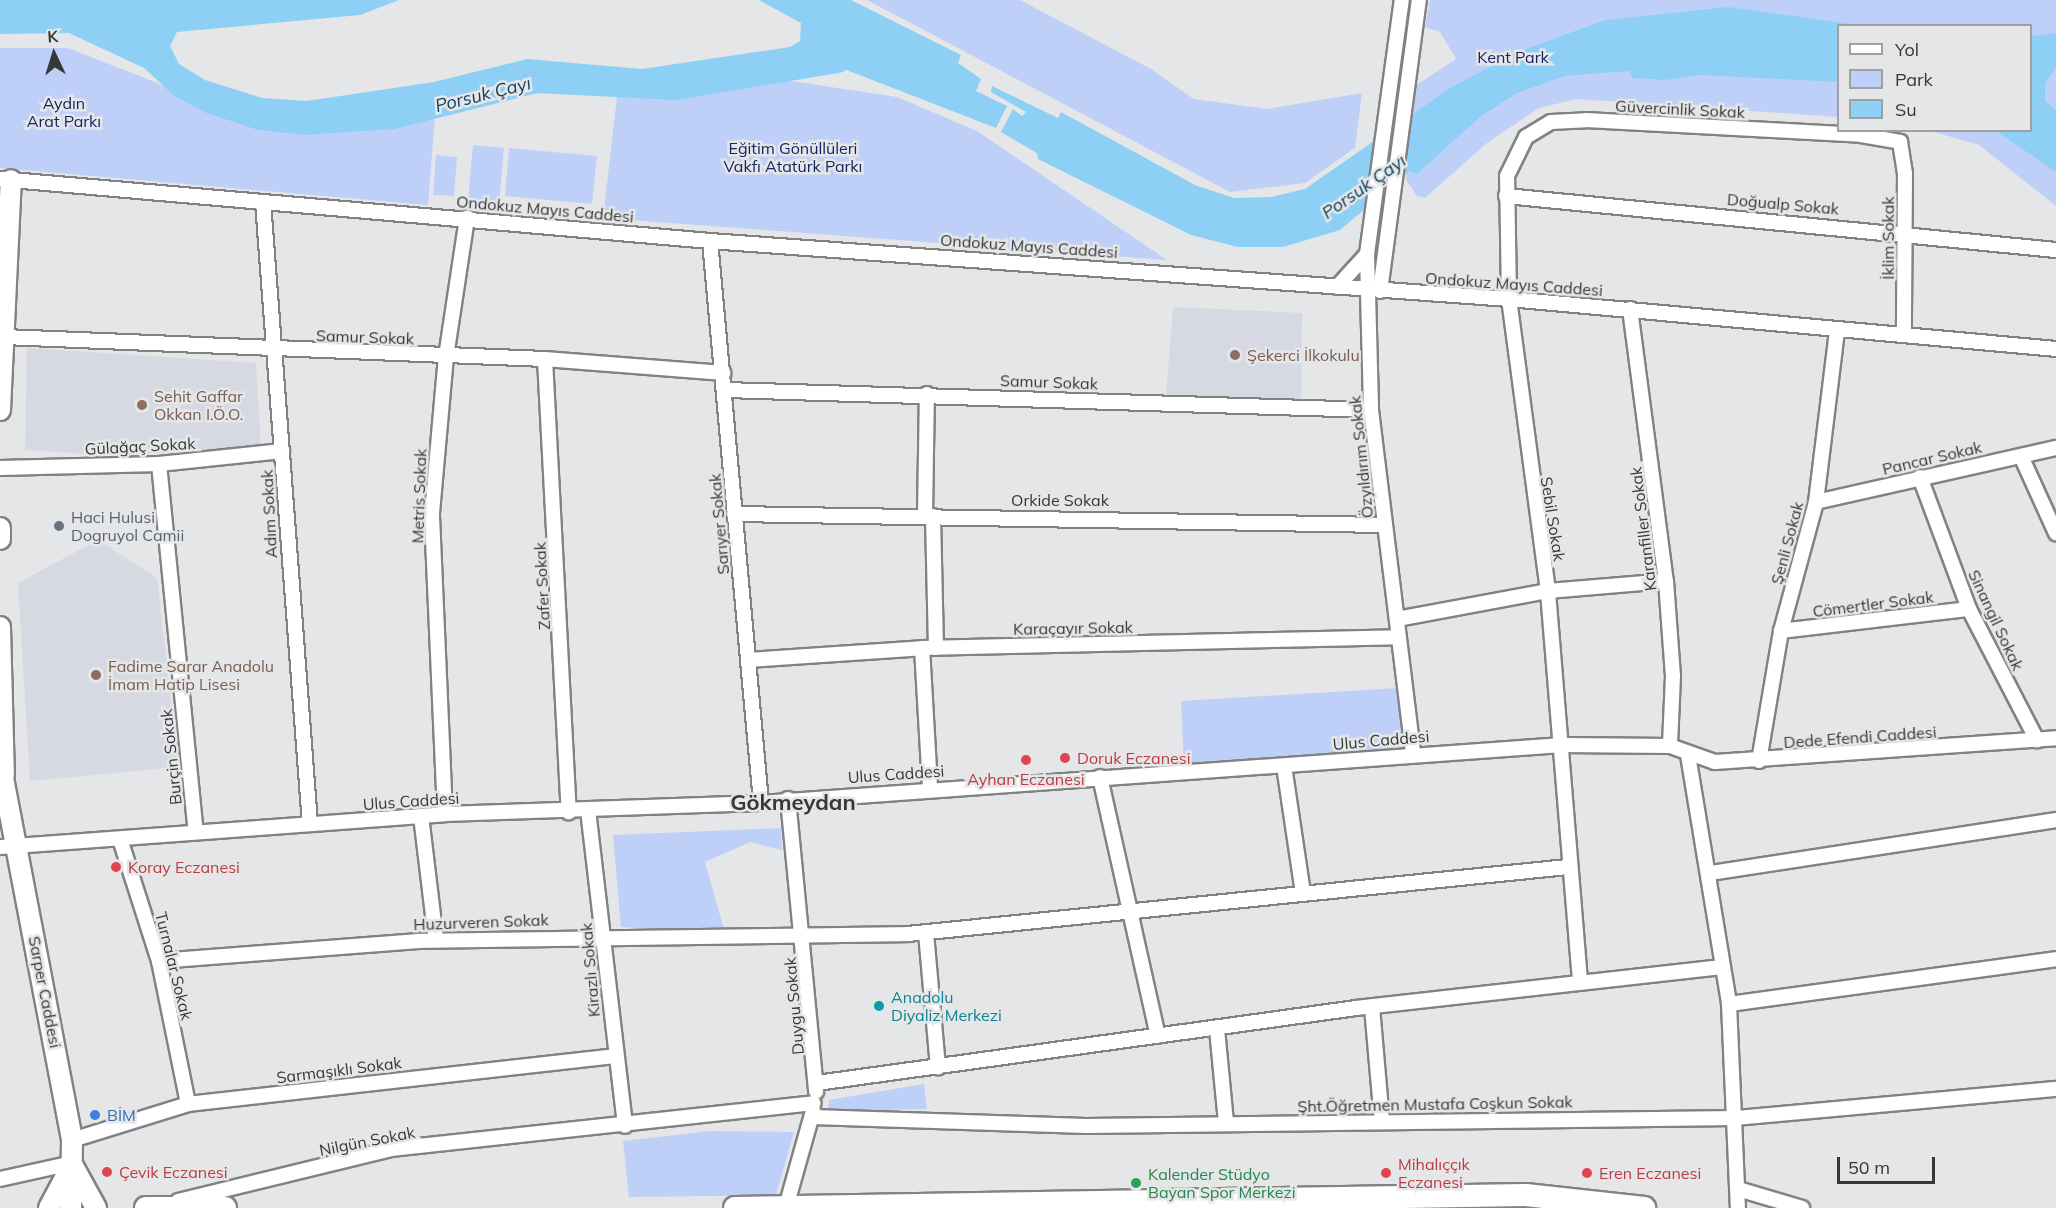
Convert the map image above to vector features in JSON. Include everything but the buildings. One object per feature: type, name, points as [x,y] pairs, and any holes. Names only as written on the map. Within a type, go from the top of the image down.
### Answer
[{"type":"main road","points":[[0,410],[4,336],[5,179]]},
{"type":"main road","points":[[0,528],[0,537]]},
{"type":"main road","name":"Sarper Caddesi","points":[[0,627],[3,708],[2,770],[9,847],[72,1140],[71,1208]]},
{"type":"main road","points":[[49,1208],[72,1164]]},
{"type":"main road","points":[[72,1164],[96,1208]]},
{"type":"main road","points":[[735,1208],[1340,1202],[1526,1195],[1644,1208]]},
{"type":"main road","points":[[151,1207],[225,1208]]},
{"type":"street","points":[[1373,291],[1366,254],[1367,233],[1380,132],[1402,0]]},
{"type":"street","points":[[1373,291],[1388,225],[1400,119],[1419,0]]},
{"type":"street","name":"Güvercinlik Sokak","points":[[1509,299],[1507,176],[1526,137],[1551,122],[1861,135],[1900,142]]},
{"type":"street","name":"İklim Sokak","points":[[1900,142],[1904,231],[1904,334]]},
{"type":"street","name":"Ondokuz Mayıs Caddesi","points":[[5,179],[710,241],[1630,309],[1837,331],[1904,334],[2056,349]]},
{"type":"street","name":"Doğualp Sokak","points":[[1506,196],[1904,231],[2056,250]]},
{"type":"street","name":"Adım Sokak","points":[[262,202],[310,824]]},
{"type":"street","name":"Metris Sokak","points":[[445,814],[432,513],[446,357],[467,218]]},
{"type":"street","name":"Sarıyer Sokak","points":[[710,241],[726,390],[734,514],[761,803]]},
{"type":"street","points":[[1337,287],[1366,254]]},
{"type":"street","name":"Özyıldırım Sokak","points":[[1373,291],[1371,410],[1413,754]]},
{"type":"street","name":"Sebil Sokak","points":[[1509,299],[1548,591],[1562,745],[1568,867],[1580,981]]},
{"type":"street","name":"Karanfiller Sokak","points":[[1630,309],[1666,581],[1673,676],[1670,746]]},
{"type":"street","name":"Şenli Sokak","points":[[1759,761],[1781,631],[1816,502],[1837,331]]},
{"type":"street","name":"Samur Sokak","points":[[4,336],[273,350],[545,359],[723,373]]},
{"type":"street","name":"Zafer Sokak","points":[[545,359],[569,812]]},
{"type":"street","name":"Samur Sokak","points":[[726,390],[927,394],[1371,410]]},
{"type":"street","points":[[927,394],[930,788]]},
{"type":"street","name":"Pancar Sokak","points":[[1816,502],[2056,448]]},
{"type":"street","name":"Gülağaç Sokak","points":[[0,468],[159,464],[282,452]]},
{"type":"street","points":[[2020,456],[2056,532]]},
{"type":"street","name":"Burçin Sokak","points":[[159,464],[195,832]]},
{"type":"street","name":"Sinangil Sokak","points":[[1920,477],[1969,609],[2037,740]]},
{"type":"street","name":"Orkide Sokak","points":[[734,514],[1384,525]]},
{"type":"street","points":[[1397,619],[1548,591],[1666,581]]},
{"type":"street","name":"Cömertler Sokak","points":[[1781,631],[1969,609]]},
{"type":"street","name":"Karaçayır Sokak","points":[[748,660],[929,648],[1399,637]]},
{"type":"street","name":"Dede Efendi Caddesi","points":[[1670,746],[1688,755],[1715,762],[1759,761],[2056,738]]},
{"type":"street","name":"Ulus Caddesi","points":[[9,847],[445,814],[569,812],[761,803],[930,788],[1284,766],[1413,754],[1562,745],[1670,746]]},
{"type":"street","points":[[1688,755],[1710,873],[1729,1004],[1736,1118],[1738,1208]]},
{"type":"street","points":[[1284,766],[1303,892]]},
{"type":"street","points":[[1100,777],[1158,1036]]},
{"type":"street","name":"Duygu Sokak","points":[[786,1207],[812,1117],[817,1083],[805,936],[788,799]]},
{"type":"street","name":"Kirazlı Sokak","points":[[588,810],[604,934],[614,1056],[625,1126]]},
{"type":"street","points":[[421,816],[436,940]]},
{"type":"street","points":[[1710,873],[2056,820]]},
{"type":"street","name":"Turnalar Sokak","points":[[120,838],[159,961],[188,1104]]},
{"type":"street","name":"Huzurveren Sokak","points":[[159,961],[436,940],[604,934],[805,936],[926,933],[1130,914],[1303,892],[1568,867]]},
{"type":"street","points":[[926,933],[938,1067]]},
{"type":"street","points":[[1729,1004],[2056,959]]},
{"type":"street","points":[[817,1083],[1372,1007],[1580,981],[1722,967]]},
{"type":"street","points":[[1372,1007],[1382,1121]]},
{"type":"street","points":[[1217,1029],[1226,1123]]},
{"type":"street","name":"Sarmaşıklı Sokak","points":[[72,1140],[188,1104],[614,1056]]},
{"type":"street","name":"Şht.Öğretmen Mustafa Coşkun Sokak","points":[[812,1117],[1086,1126],[1736,1118],[2056,1089]]},
{"type":"street","name":"Nilgün Sokak","points":[[151,1207],[391,1149],[625,1126],[814,1103]]},
{"type":"street","points":[[0,1179],[72,1164]]},
{"type":"street","points":[[1738,1189],[1802,1208]]},
{"type":"shaded area","name":"Şekerci İlkokulu","points":[[1173,307],[1302,313],[1301,401],[1166,397]]},
{"type":"shaded area","name":"Sehit Gaffar Okkan I.Ö.O.","points":[[27,348],[256,363],[261,448],[106,455],[25,450]]},
{"type":"shaded area","name":"Fadime Sarar Anadolu İmam Hatip Lisesi","points":[[98,540],[157,578],[178,767],[30,781],[18,583]]},
{"type":"green space","points":[[867,0],[1020,0],[1151,69],[1194,99],[1267,109],[1362,93],[1355,148],[1305,183],[1230,192]]},
{"type":"green space","name":"Kent Park","points":[[1430,0],[2056,0],[2056,206],[1979,145],[1934,132],[2032,132],[2032,24],[1837,24],[1837,117],[1577,99],[1539,108],[1487,143],[1425,198],[1417,196],[1406,180],[1415,115],[1409,108],[1412,88],[1456,59],[1440,32],[1425,27]]},
{"type":"green space","name":"Aydın Arat Parkı","points":[[0,48],[68,48],[155,82],[235,121],[330,129],[435,116],[428,205],[0,168]]},
{"type":"green space","name":"Eğitim Gönüllüleri Vakfı Atatürk Parkı","points":[[791,81],[897,97],[977,131],[1167,260],[603,218],[617,97]]},
{"type":"green space","points":[[473,145],[504,148],[499,203],[468,201]]},
{"type":"green space","points":[[509,148],[597,156],[592,204],[505,196]]},
{"type":"green space","points":[[436,155],[457,157],[454,196],[433,195]]},
{"type":"green space","points":[[1399,688],[1406,748],[1184,767],[1181,701]]},
{"type":"green space","points":[[781,828],[782,850],[750,842],[705,862],[725,933],[621,927],[613,835]]},
{"type":"green space","points":[[924,1084],[927,1109],[828,1111],[829,1100]]},
{"type":"green space","points":[[710,1131],[794,1132],[776,1195],[629,1197],[623,1141]]},
{"type":"water","points":[[0,0],[399,0],[360,15],[177,32],[170,46],[179,64],[205,80],[262,98],[307,101],[434,82],[527,59],[642,69],[790,47],[800,41],[801,23],[759,0],[851,0],[961,55],[958,63],[981,79],[976,91],[1007,106],[996,128],[844,69],[787,66],[696,83],[647,86],[546,73],[503,77],[439,98],[316,116],[275,115],[223,105],[69,33],[0,34]]},
{"type":"water","points":[[1728,7],[1852,24],[1837,24],[1837,82],[1700,75],[1665,80],[1632,78],[1629,71],[1565,76],[1517,93],[1480,117],[1417,174],[1410,171],[1340,230],[1283,247],[1238,247],[1191,235],[1038,159],[1037,153],[1001,132],[1013,109],[1022,116],[1026,112],[991,92],[992,86],[1058,118],[1061,112],[1195,185],[1234,198],[1271,197],[1305,189],[1450,88],[1518,52],[1605,20]]},
{"type":"water","points":[[2056,33],[2056,68],[2045,83],[2045,101],[2056,110],[2056,172],[1997,132],[2032,132],[2032,36]]},
{"type":"waterway","name":"Porsuk Çayı","points":[[149,56],[181,86],[209,101],[260,118],[303,123],[392,117],[536,81],[676,88],[838,61]]},
{"type":"place","name":"Şekerci İlkokulu","points":[[1235,355]]},
{"type":"place","name":"Sehit Gaffar Okkan I.Ö.O.","points":[[142,405]]},
{"type":"place","name":"Haci Hulusi Dogruyol Camii","points":[[59,526]]},
{"type":"place","name":"Fadime Sarar Anadolu İmam Hatip Lisesi","points":[[96,675]]},
{"type":"place","name":"Doruk Eczanesi","points":[[1065,758]]},
{"type":"place","name":"Ayhan Eczanesi","points":[[1026,760]]},
{"type":"place","name":"Koray Eczanesi","points":[[116,867]]},
{"type":"place","name":"Anadolu Diyaliz Merkezi","points":[[879,1006]]},
{"type":"place","name":"BİM","points":[[95,1115]]},
{"type":"place","name":"Çevik Eczanesi","points":[[107,1172]]},
{"type":"place","name":"Mihalıççık Eczanesi","points":[[1386,1173]]},
{"type":"place","name":"Eren Eczanesi","points":[[1587,1173]]},
{"type":"place","name":"Kalender Stüdyo Bayan Spor Merkezi","points":[[1136,1183]]},
{"type":"district","name":"Gökmeydan","points":[[793,803]]}]
